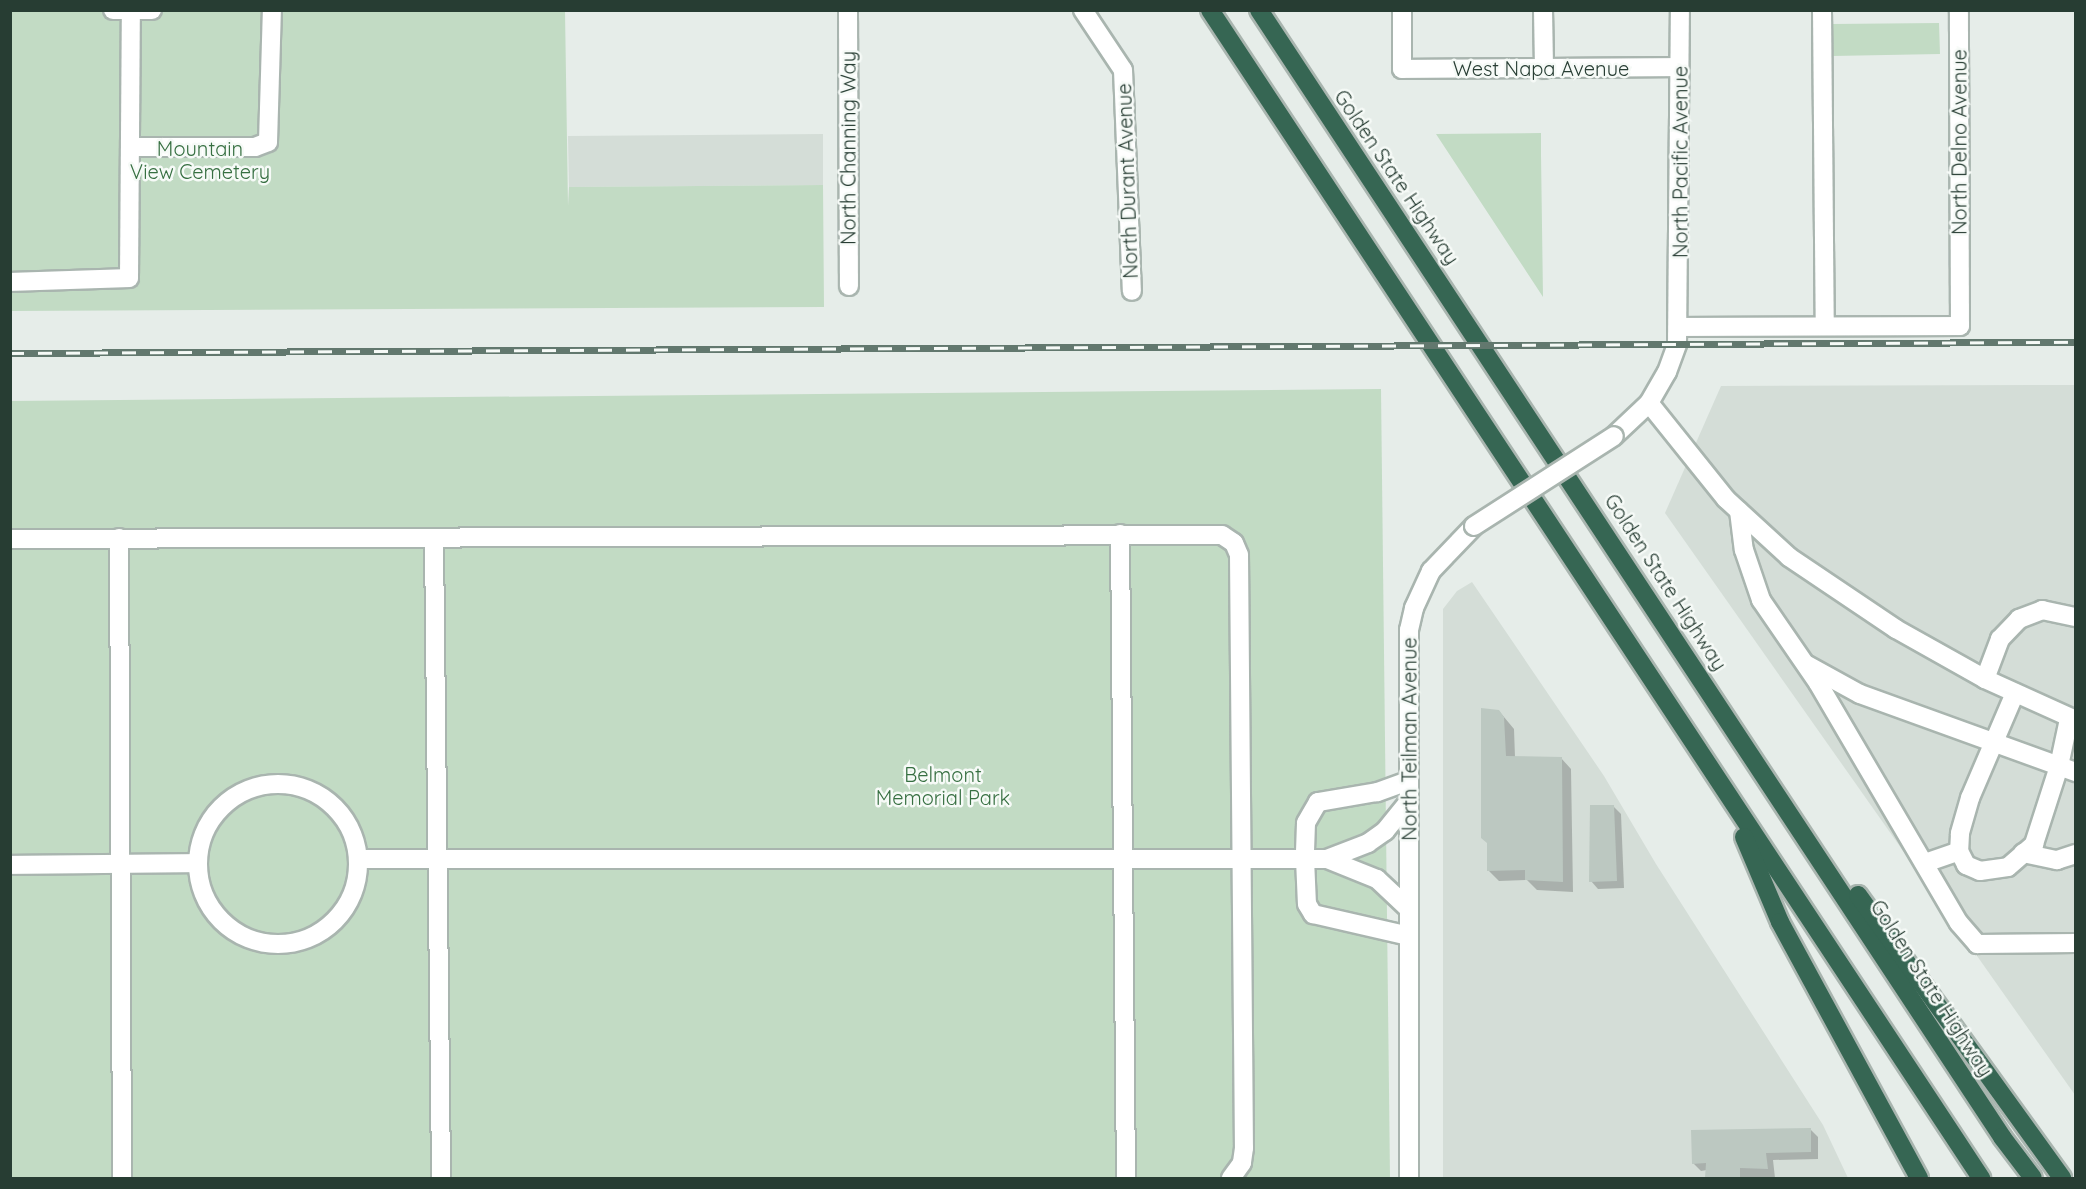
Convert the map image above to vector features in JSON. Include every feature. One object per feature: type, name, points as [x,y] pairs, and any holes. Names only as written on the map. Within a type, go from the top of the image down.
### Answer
[{"type":"highway","points":[[1209,10],[1981,1179]]},
{"type":"highway","name":"Golden State Highway","points":[[1261,10],[1286,52],[1673,633],[2002,1137],[2033,1179]]},
{"type":"highway","points":[[1673,633],[2062,1179]]},
{"type":"highway","points":[[1724,792],[1780,922],[1919,1179]]},
{"type":"street","points":[[113,10],[152,10]]},
{"type":"street","points":[[131,147],[255,147],[268,142],[272,10]]},
{"type":"street","name":"North Channing Way","points":[[848,10],[849,286]]},
{"type":"street","name":"North Durant Avenue","points":[[1083,10],[1123,70],[1132,291]]},
{"type":"street","name":"West Napa Avenue","points":[[1402,10],[1402,69],[1679,67]]},
{"type":"street","points":[[1543,10],[1544,69]]},
{"type":"street","name":"North Pacific Avenue","points":[[1680,10],[1680,320]]},
{"type":"street","points":[[1680,320],[1825,326],[1822,10]]},
{"type":"street","name":"North Delno Avenue","points":[[1825,326],[1960,326],[1959,10]]},
{"type":"street","points":[[10,282],[129,278],[131,11]]},
{"type":"street","name":"North Teilman Avenue","points":[[1409,1179],[1407,657],[1414,608],[1437,562],[1474,526],[1614,436],[1649,403],[1674,357],[1680,320]]},
{"type":"street","points":[[1649,403],[1739,511],[1789,558],[1896,629],[1985,679],[2072,719],[2067,769],[2034,844],[2008,867],[1980,872],[1966,865],[1959,851],[1970,798],[1992,742],[2015,693]]},
{"type":"street","points":[[1739,511],[1744,550],[1761,600],[1806,665],[1959,923],[1977,944],[2076,943]]},
{"type":"street","points":[[1120,534],[1126,1179]]},
{"type":"street","points":[[10,540],[1222,535],[1234,543],[1239,555],[1244,1148],[1242,1163],[1231,1179]]},
{"type":"street","points":[[119,538],[122,1179]]},
{"type":"street","points":[[434,539],[441,1179]]},
{"type":"street","points":[[1985,679],[2001,639],[2019,619],[2042,610],[2076,617]]},
{"type":"street","points":[[1806,665],[1860,694],[2067,769]]},
{"type":"street","points":[[1408,781],[1377,792],[1318,802],[1306,823],[1305,859],[1306,904],[1313,914],[1409,936]]},
{"type":"street","points":[[268,784],[311,791],[330,802],[354,838],[358,859],[357,881],[349,902],[336,920],[319,934],[276,945],[234,932],[217,917],[205,899],[198,863],[203,835],[213,816],[228,801],[268,784]]},
{"type":"street","points":[[358,859],[437,862],[1327,859],[1368,843],[1385,831],[1408,803]]},
{"type":"street","points":[[1925,864],[1959,851]]},
{"type":"street","points":[[2023,853],[2057,860],[2076,854]]},
{"type":"street","points":[[1327,859],[1377,879],[1409,909]]},
{"type":"street","points":[[10,865],[198,863]]},
{"type":"shaded area","points":[[823,134],[823,185],[569,187],[568,136]]},
{"type":"shaded area","points":[[2075,385],[2075,1095],[1665,513],[1721,386]]},
{"type":"shaded area","points":[[1472,582],[1604,776],[1656,864],[1823,1125],[1848,1178],[1443,1178],[1443,609],[1457,591]]},
{"type":"green space","name":"Mountain View Cemetery","points":[[10,11],[565,11],[568,206],[569,187],[823,185],[824,307],[11,311]]},
{"type":"green space","points":[[1939,23],[1940,54],[1832,56],[1832,24]]},
{"type":"green space","points":[[1541,133],[1541,154],[1543,297],[1436,134]]},
{"type":"green space","name":"Belmont Memorial Park","points":[[1381,389],[1390,1178],[11,1178],[10,401]]},
{"type":"building","points":[[1481,708],[1499,710],[1504,717],[1506,756],[1562,757],[1563,882],[1525,880],[1525,870],[1487,871],[1487,843],[1481,838]]},
{"type":"building","points":[[1590,805],[1614,805],[1617,881],[1589,882]]},
{"type":"building","points":[[1811,1128],[1811,1152],[1766,1153],[1768,1169],[1740,1168],[1740,1178],[1705,1178],[1706,1163],[1692,1164],[1691,1130]]},
{"type":"railway","points":[[10,353],[2076,342]]}]
